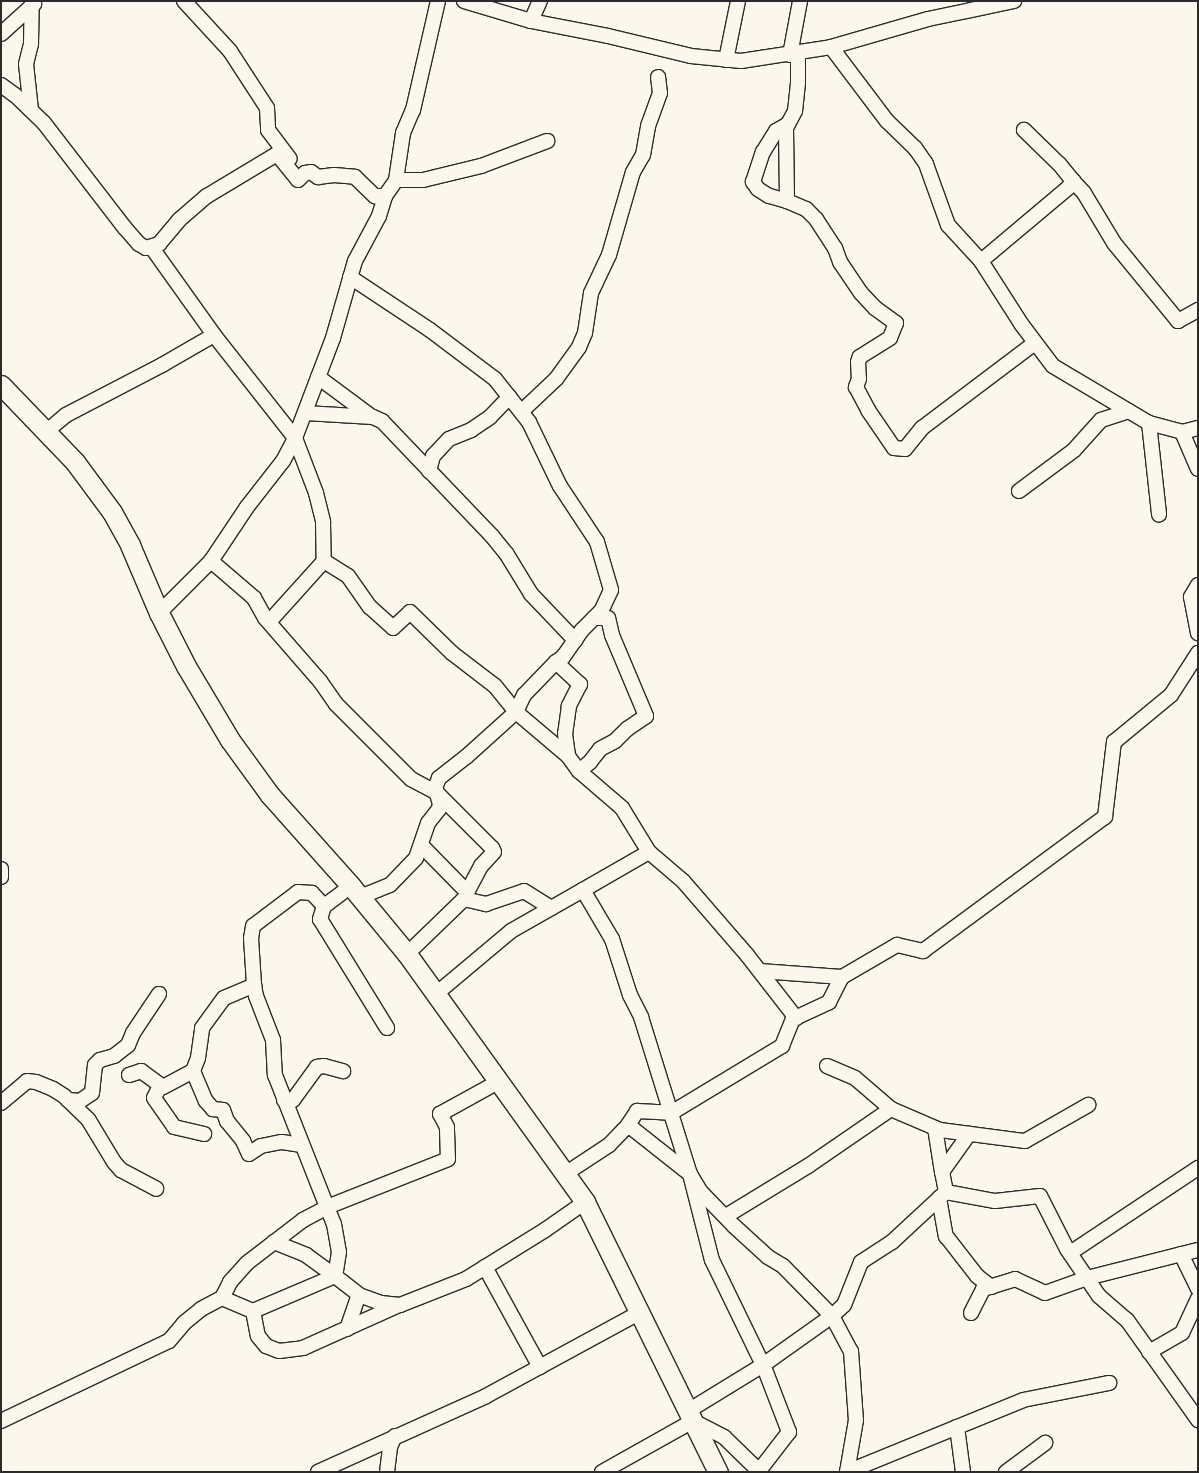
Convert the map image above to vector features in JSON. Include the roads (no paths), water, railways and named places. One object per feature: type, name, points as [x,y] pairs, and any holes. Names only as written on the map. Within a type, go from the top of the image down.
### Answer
[{"type":"street","points":[[184,1],[230,51],[267,108],[268,130],[296,167],[305,173]]},
{"type":"street","points":[[159,613],[211,561],[247,507],[283,460],[295,438],[333,338],[355,261],[386,196],[396,180],[403,133],[413,110],[438,1]]},
{"type":"street","points":[[464,1],[531,21],[608,36],[691,56],[741,62],[831,46],[928,20],[1014,1]]},
{"type":"street","points":[[531,21],[540,1]]},
{"type":"street","points":[[726,60],[738,1]]},
{"type":"street","points":[[787,201],[785,154],[788,124],[795,111],[798,83],[794,54],[800,1]]},
{"type":"street","points":[[1,34],[35,3]]},
{"type":"street","points":[[31,110],[26,64],[31,44],[35,3]]},
{"type":"street","points":[[831,46],[887,122],[915,148],[926,164],[948,225],[981,261],[1035,343],[1053,366],[1149,423],[1182,432],[1198,428]]},
{"type":"street","points":[[522,412],[556,379],[579,347],[585,333],[592,293],[609,255],[633,172],[642,155],[648,126],[660,93],[658,77]]},
{"type":"street","points":[[1,85],[31,110],[63,145],[139,244],[146,248],[152,248],[159,244],[179,220],[208,196],[277,154],[298,180],[305,173],[311,172],[318,176],[355,177],[375,196],[386,196]]},
{"type":"street","points":[[788,124],[776,131],[763,152],[753,182],[758,189],[769,196],[806,209],[816,219],[835,248],[840,262],[861,293],[876,308],[896,323],[890,338],[860,357],[858,362],[859,379],[856,387],[868,410],[894,448],[905,449],[922,428],[1035,343]]},
{"type":"street","points":[[1024,130],[1060,164],[1084,193],[1114,243],[1178,321],[1198,310]]},
{"type":"street","points":[[396,180],[423,180],[481,166],[548,141]]},
{"type":"street","points":[[981,261],[1073,181]]},
{"type":"street","points":[[152,248],[214,335],[295,438],[316,493],[323,522],[324,561],[269,622]]},
{"type":"street","points":[[324,906],[356,892],[390,885],[402,874],[416,858],[428,823],[440,809],[435,788],[439,778],[466,757],[516,712],[524,695],[556,662],[564,657],[575,640],[601,611],[611,590],[597,542],[560,486],[543,453],[534,430],[495,379],[443,338],[350,277]]},
{"type":"street","points":[[47,431],[66,415],[162,365],[214,335]]},
{"type":"street","points":[[318,377],[372,417],[382,421],[399,437],[492,536],[506,553],[531,594],[575,640]]},
{"type":"street","points":[[1,385],[75,462],[112,512],[130,545],[159,613],[186,666],[230,740],[270,795],[356,892],[407,954],[585,1202],[641,1312],[718,1472]]},
{"type":"street","points":[[429,471],[433,456],[449,439],[471,430],[490,417],[509,396]]},
{"type":"street","points":[[1019,491],[1074,450],[1101,420],[1129,411]]},
{"type":"street","points":[[305,413],[372,417]]},
{"type":"street","points":[[1149,423],[1156,466],[1159,514]]},
{"type":"street","points":[[1182,432],[1198,469]]},
{"type":"street","points":[[211,561],[254,598],[269,622],[320,681],[336,704],[411,779],[436,793],[494,852],[481,866],[468,896],[451,910],[407,954]]},
{"type":"street","points":[[324,561],[348,576],[370,607],[393,628],[410,612],[452,653],[495,686],[516,712],[568,756],[579,771],[622,808],[649,852],[683,882],[760,971],[796,1018]]},
{"type":"street","points":[[1198,585],[1191,597],[1198,633]]},
{"type":"street","points":[[579,771],[590,762],[600,749],[615,741],[627,729],[646,716],[612,635],[608,618],[594,618]]},
{"type":"street","points":[[637,1111],[670,1113],[782,1046],[796,1018],[829,1002],[842,977],[897,945],[923,951],[1104,817],[1114,742],[1171,695],[1198,653]]},
{"type":"street","points":[[556,662],[580,684],[569,706],[565,734],[568,756]]},
{"type":"street","points":[[421,845],[468,896],[486,904],[524,891],[551,908]]},
{"type":"street","points":[[436,994],[510,931],[649,852]]},
{"type":"street","points":[[1,869],[1,877]]},
{"type":"street","points":[[583,890],[612,939],[630,995],[641,1017],[690,1174],[712,1260],[762,1365],[789,1432],[759,1471],[724,1437],[691,1416]]},
{"type":"street","points":[[324,906],[312,893],[298,892],[253,926],[251,938],[254,985],[256,996],[273,1040],[274,1075],[334,1224],[339,1252],[335,1276]]},
{"type":"street","points":[[324,906],[320,920],[387,1028]]},
{"type":"street","points":[[760,971],[842,977]]},
{"type":"street","points":[[129,1075],[141,1072],[163,1087],[193,1071],[198,1058],[202,1028],[224,998],[254,985]]},
{"type":"street","points":[[68,1100],[80,1101],[92,1093],[95,1066],[100,1060],[114,1056],[128,1045],[133,1033],[159,994]]},
{"type":"street","points":[[284,1100],[292,1100],[317,1067],[324,1066],[343,1071]]},
{"type":"street","points":[[827,1066],[855,1078],[891,1109],[935,1128],[969,1134],[1025,1141],[1088,1105]]},
{"type":"street","points":[[193,1071],[206,1101],[213,1109],[223,1110],[227,1121],[243,1141],[249,1154],[261,1146],[282,1142],[302,1145]]},
{"type":"street","points":[[1,1102],[27,1082],[36,1082],[54,1089],[88,1119],[114,1162],[122,1170],[156,1189]]},
{"type":"street","points":[[1,1421],[169,1341],[201,1309],[222,1298],[230,1282],[247,1263],[303,1220],[327,1207],[448,1159],[447,1127],[440,1114],[498,1082]]},
{"type":"street","points":[[160,1086],[154,1098],[174,1127],[204,1134]]},
{"type":"street","points":[[565,1174],[609,1145],[628,1125],[637,1111],[665,1096]]},
{"type":"street","points":[[726,1216],[808,1166],[891,1109]]},
{"type":"street","points":[[628,1125],[690,1174],[701,1192],[759,1250],[783,1266],[832,1316],[851,1351],[856,1420],[847,1472]]},
{"type":"street","points":[[935,1128],[942,1172],[946,1236],[977,1276],[990,1287]]},
{"type":"street","points":[[942,1172],[969,1134]]},
{"type":"street","points":[[1070,1254],[1198,1168]]},
{"type":"street","points":[[602,1472],[691,1416],[832,1316],[844,1304],[862,1262],[892,1242],[943,1195],[995,1201],[1040,1196],[1070,1254],[1099,1296],[1127,1320],[1197,1417]]},
{"type":"street","points":[[253,1311],[258,1336],[266,1346],[279,1351],[303,1348],[400,1305],[466,1279],[545,1230],[585,1202]]},
{"type":"street","points":[[274,1242],[306,1255],[359,1295],[381,1303],[400,1305]]},
{"type":"street","points":[[971,1313],[983,1289],[1015,1279],[1045,1293],[1087,1278],[1198,1250]]},
{"type":"street","points":[[1181,1254],[1198,1289]]},
{"type":"street","points":[[486,1267],[540,1367]]},
{"type":"street","points":[[222,1298],[253,1311],[335,1276]]},
{"type":"street","points":[[347,1329],[359,1295]]},
{"type":"street","points":[[1149,1352],[1182,1333],[1198,1299]]},
{"type":"street","points":[[318,1472],[486,1396],[641,1312]]},
{"type":"street","points":[[847,1472],[1023,1400],[1109,1383]]},
{"type":"street","points":[[957,1427],[963,1472]]},
{"type":"street","points":[[387,1472],[390,1447],[395,1436]]},
{"type":"street","points":[[1006,1472],[1045,1443]]}]
